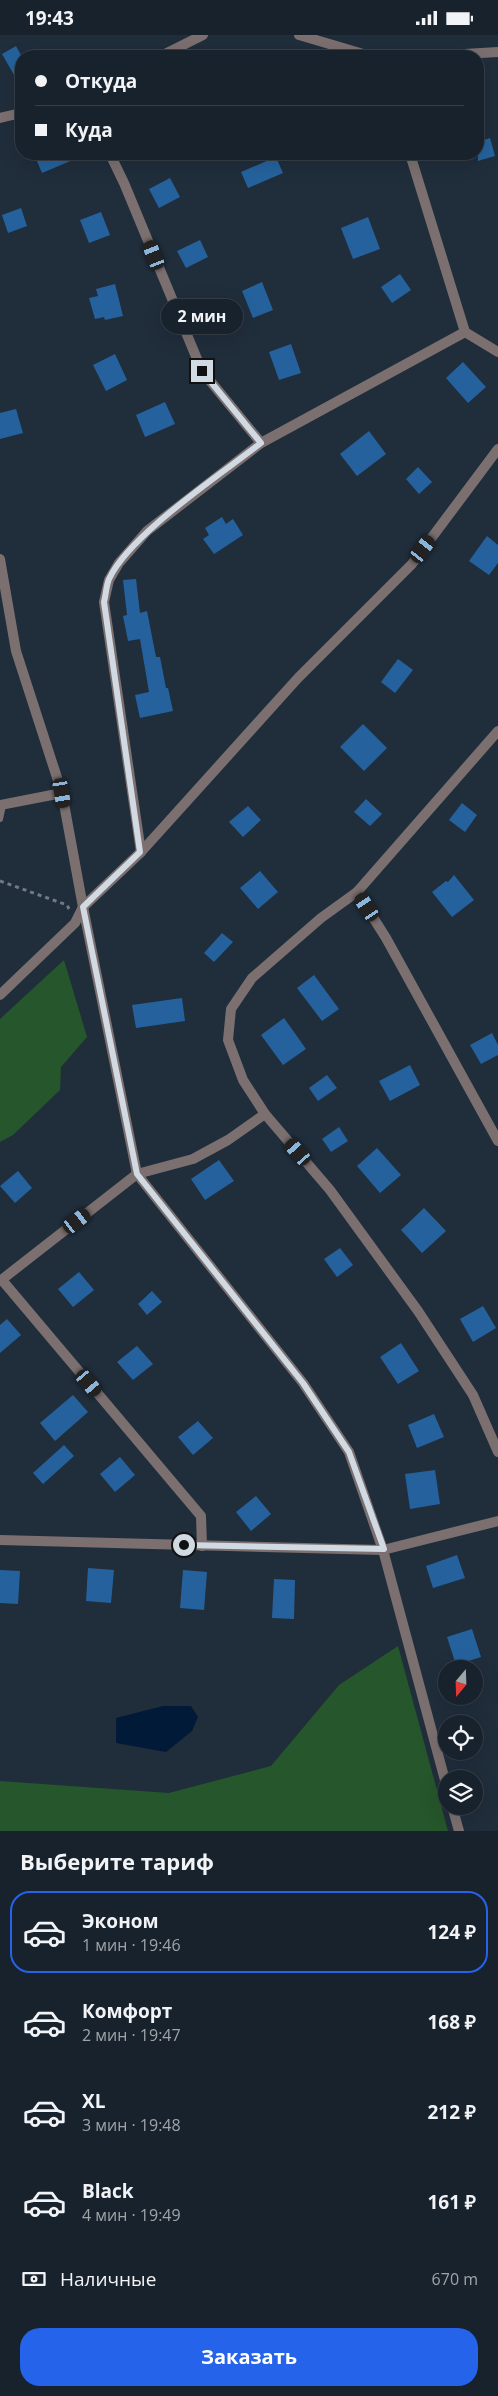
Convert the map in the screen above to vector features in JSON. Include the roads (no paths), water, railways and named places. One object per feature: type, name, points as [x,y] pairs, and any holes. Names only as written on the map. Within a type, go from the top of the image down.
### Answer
[{"type":"street","points":[[173,50],[203,35]]},
{"type":"street","points":[[299,35],[350,50]]},
{"type":"street","points":[[484,53],[498,52]]},
{"type":"street","points":[[0,118],[15,114]]},
{"type":"street","points":[[113,160],[202,371],[261,443]]},
{"type":"street","points":[[412,160],[465,332],[498,352]]},
{"type":"street","points":[[140,852],[104,602],[109,580],[120,563],[147,531],[261,443],[465,332]]},
{"type":"street","points":[[0,995],[75,923],[83,907],[140,852],[298,678],[412,564],[498,449]]},
{"type":"street","points":[[0,559],[16,651],[62,793],[137,1174],[303,1383],[349,1452],[384,1549],[442,1770]]},
{"type":"street","points":[[498,731],[357,892],[321,918],[252,978],[232,1009],[228,1040],[243,1079],[265,1113],[330,1190],[418,1311],[473,1395],[498,1452]]},
{"type":"street","points":[[2,805],[62,793]]},
{"type":"street","points":[[357,892],[386,938],[498,1141]]},
{"type":"street","points":[[202,1546],[201,1516],[1,1280],[137,1174],[192,1159],[228,1140],[265,1113]]},
{"type":"street","points":[[0,1540],[384,1549],[498,1521]]},
{"type":"street","points":[[455,1815],[459,1831]]},
{"type":"lane","points":[[0,819],[2,805]]},
{"type":"water","points":[[163,1706],[191,1706],[198,1717],[192,1731],[166,1752],[116,1743],[116,1718]]}]
